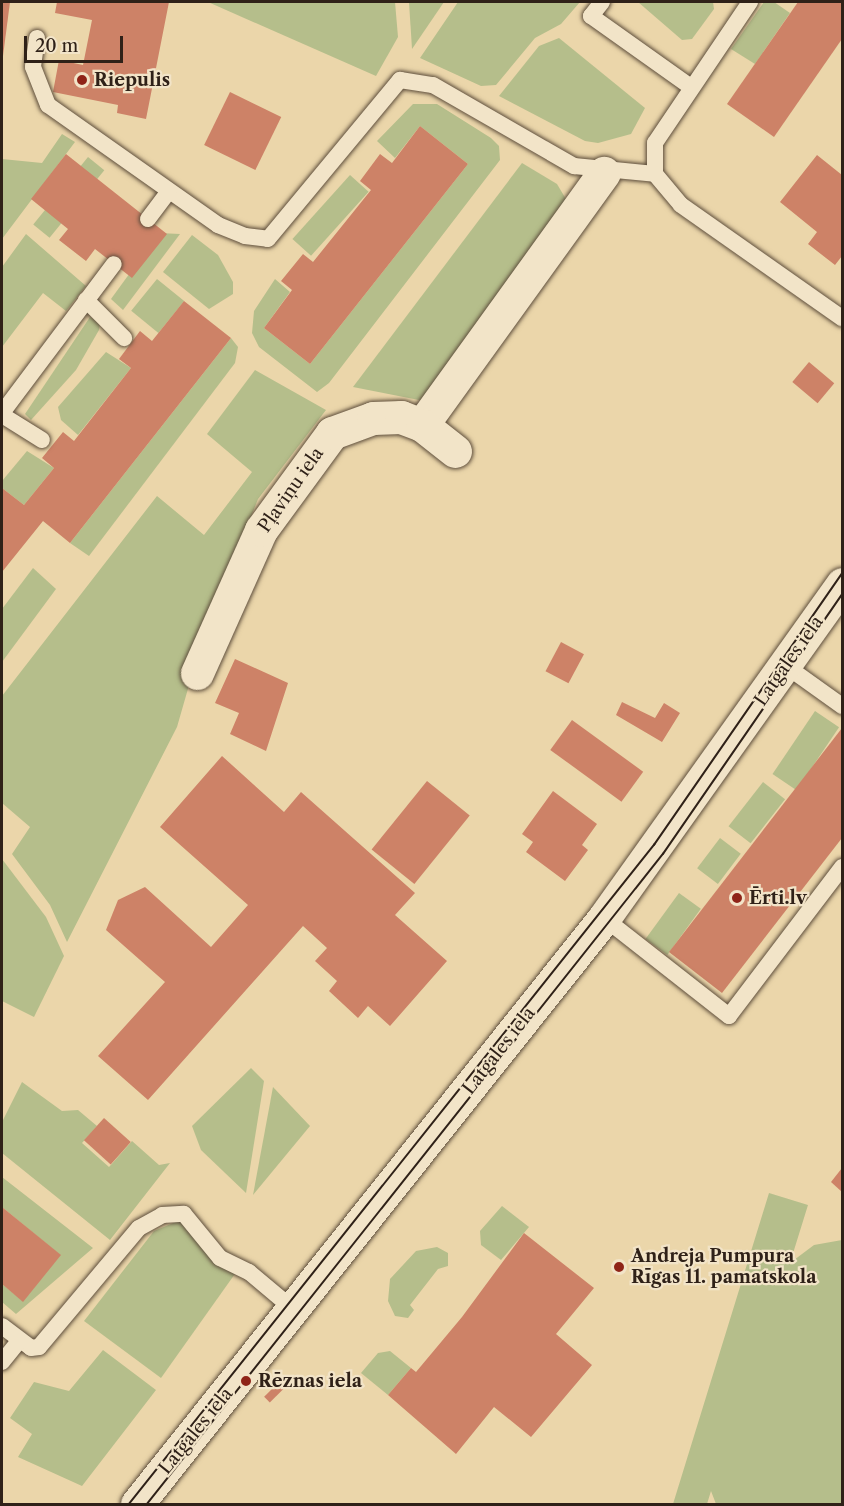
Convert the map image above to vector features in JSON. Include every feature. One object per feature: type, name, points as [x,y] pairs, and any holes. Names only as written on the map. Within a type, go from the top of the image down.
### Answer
[{"type":"street","points":[[422,425],[604,173]]},
{"type":"street","name":"Pļaviņu iela","points":[[198,673],[261,530],[332,433],[373,418],[400,417],[422,425],[455,451]]},
{"type":"street","name":"Latgales iela","points":[[137,1504],[604,918],[843,584]]},
{"type":"lane","points":[[602,2],[591,16],[691,87]]},
{"type":"lane","points":[[750,2],[655,142],[655,174],[681,205],[843,318]]},
{"type":"lane","points":[[37,38],[33,67],[48,105],[218,225],[268,239],[400,80],[433,85],[574,166],[604,173],[655,174]]},
{"type":"lane","points":[[148,219],[169,191]]},
{"type":"lane","points":[[42,440],[2,414],[114,264]]},
{"type":"lane","points":[[86,300],[124,338]]},
{"type":"lane","points":[[786,666],[843,706]]},
{"type":"lane","points":[[604,918],[729,1016],[843,867]]},
{"type":"lane","points":[[2,1326],[31,1348],[44,1342],[139,1228],[162,1215],[184,1214],[219,1258],[249,1272],[293,1309]]},
{"type":"lane","points":[[2,1362],[20,1340]]},
{"type":"green space","points":[[208,2],[395,2],[398,37],[376,76]]},
{"type":"green space","points":[[409,2],[444,2],[412,49]]},
{"type":"green space","points":[[458,2],[580,2],[561,24],[535,38],[496,85],[481,86],[420,58]]},
{"type":"green space","points":[[638,2],[713,2],[714,9],[692,39],[682,40]]},
{"type":"green space","points":[[764,2],[774,2],[790,13],[755,64],[731,49]]},
{"type":"green space","points":[[559,38],[645,108],[631,134],[598,143],[585,141],[499,96],[539,46]]},
{"type":"green space","points":[[413,104],[437,104],[491,138],[499,146],[500,160],[329,383],[317,392],[259,347],[252,333],[254,311],[275,279],[290,292],[264,328],[310,364],[468,164],[420,126],[395,158],[377,141]]},
{"type":"green space","points":[[62,134],[75,142],[2,239],[2,159],[42,163]]},
{"type":"green space","points":[[88,157],[104,170],[50,238],[33,225]]},
{"type":"green space","points":[[522,163],[557,184],[570,206],[424,401],[353,387]]},
{"type":"green space","points":[[350,175],[369,192],[311,256],[292,239]]},
{"type":"green space","points":[[159,233],[180,234],[123,310],[111,299]]},
{"type":"green space","points":[[26,234],[86,286],[66,311],[43,293],[2,347],[2,267]]},
{"type":"green space","points":[[192,235],[218,255],[233,282],[233,294],[209,309],[163,272]]},
{"type":"green space","points":[[157,279],[184,301],[158,333],[131,311]]},
{"type":"green space","points":[[90,317],[100,323],[99,330],[76,370],[31,420],[25,414]]},
{"type":"green space","points":[[231,338],[238,347],[235,363],[89,556],[70,543]]},
{"type":"green space","points":[[106,352],[131,368],[78,435],[61,420],[58,407]]},
{"type":"green space","points":[[255,370],[326,410],[258,499],[202,640],[177,727],[67,942],[50,905],[12,854],[30,827],[2,803],[2,696],[157,496],[204,535],[252,472],[207,434]]},
{"type":"green space","points":[[27,451],[54,468],[24,505],[2,488],[2,481]]},
{"type":"green space","points":[[33,568],[56,589],[2,662],[2,609]]},
{"type":"green space","points":[[815,711],[839,727],[797,790],[773,774]]},
{"type":"green space","points":[[763,782],[785,799],[751,843],[729,826]]},
{"type":"green space","points":[[720,838],[741,854],[718,884],[697,868]]},
{"type":"green space","points":[[2,859],[46,917],[64,956],[34,1017],[2,1001]]},
{"type":"green space","points":[[679,893],[701,909],[667,955],[645,939]]},
{"type":"green space","points":[[251,1068],[264,1081],[246,1193],[201,1150],[192,1126]]},
{"type":"green space","points":[[22,1082],[62,1111],[78,1110],[97,1126],[82,1143],[109,1167],[132,1141],[159,1165],[170,1163],[110,1240],[2,1153],[2,1122]]},
{"type":"green space","points":[[273,1087],[310,1126],[253,1195]]},
{"type":"green space","points":[[2,1177],[93,1248],[16,1314],[2,1302],[2,1284],[23,1301],[60,1255],[2,1207]]},
{"type":"green space","points":[[769,1193],[808,1205],[790,1263],[814,1245],[842,1240],[842,1504],[716,1504],[711,1491],[707,1504],[673,1504]]},
{"type":"green space","points":[[502,1206],[529,1227],[501,1260],[481,1245],[480,1231]]},
{"type":"green space","points":[[183,1219],[237,1271],[161,1378],[84,1321],[154,1231]]},
{"type":"green space","points":[[437,1247],[448,1253],[448,1266],[438,1269],[410,1305],[414,1310],[408,1318],[395,1316],[388,1301],[390,1279],[416,1251]]},
{"type":"green space","points":[[103,1350],[156,1390],[82,1486],[18,1457],[32,1434],[10,1418],[34,1382],[69,1391]]},
{"type":"green space","points":[[390,1351],[411,1368],[388,1395],[361,1373],[378,1353]]},
{"type":"building","points":[[2,2],[10,2],[3,56],[2,56]]},
{"type":"building","points":[[57,2],[169,2],[146,119],[117,113],[118,105],[53,92],[59,60],[83,65],[92,20],[55,13]]},
{"type":"building","points":[[798,2],[842,2],[842,39],[774,137],[727,104]]},
{"type":"building","points":[[230,92],[281,117],[255,170],[204,145]]},
{"type":"building","points":[[420,126],[468,164],[310,364],[264,328],[292,290],[281,281],[303,254],[313,262],[371,190],[360,181],[380,154],[392,163]]},
{"type":"building","points":[[66,154],[167,234],[132,278],[95,249],[86,261],[59,240],[68,229],[31,199]]},
{"type":"building","points":[[817,155],[842,175],[842,256],[835,265],[808,244],[817,232],[780,202]]},
{"type":"building","points":[[184,301],[231,338],[70,543],[43,521],[2,572],[2,488],[24,505],[54,468],[42,458],[63,432],[74,441],[131,368],[119,359],[140,331],[152,341]]},
{"type":"building","points":[[809,362],[834,383],[818,403],[792,382]]},
{"type":"building","points":[[561,642],[584,654],[568,683],[546,671]]},
{"type":"building","points":[[235,659],[288,683],[266,751],[230,734],[239,713],[215,703]]},
{"type":"building","points":[[622,702],[655,718],[664,703],[680,713],[662,742],[616,715]]},
{"type":"building","points":[[572,720],[643,772],[621,802],[550,750]]},
{"type":"building","points":[[842,728],[842,838],[722,993],[669,952]]},
{"type":"building","points":[[222,756],[284,812],[301,792],[415,893],[395,915],[447,961],[390,1026],[368,1006],[358,1018],[329,991],[337,981],[315,961],[327,948],[303,926],[148,1100],[98,1056],[165,982],[106,930],[118,900],[145,887],[211,947],[248,905],[160,827]]},
{"type":"building","points":[[427,781],[470,816],[414,884],[372,849]]},
{"type":"building","points":[[553,791],[597,824],[582,845],[588,850],[565,881],[526,852],[533,842],[522,834]]},
{"type":"building","points":[[104,1118],[131,1142],[111,1164],[84,1140]]},
{"type":"building","points":[[842,1168],[842,1192],[831,1182]]},
{"type":"building","points":[[2,1207],[61,1255],[23,1302],[2,1284]]},
{"type":"building","points":[[524,1233],[594,1288],[556,1334],[592,1365],[531,1437],[494,1407],[456,1454],[388,1395],[411,1368],[416,1372],[462,1317]]},
{"type":"building","points":[[279,1382],[285,1388],[270,1403],[264,1397]]},
{"type":"tram line","points":[[129,1504],[654,845],[842,573]]},
{"type":"tram line","points":[[147,1504],[663,854],[842,595]]},
{"type":"place","name":"Riepulis","points":[[82,80]]},
{"type":"place","name":"Ērti.lv","points":[[737,898]]},
{"type":"place","name":"Andreja Pumpura Rīgas 11. pamatskola","points":[[619,1267]]},
{"type":"place","name":"Rēznas iela","points":[[246,1381]]}]
